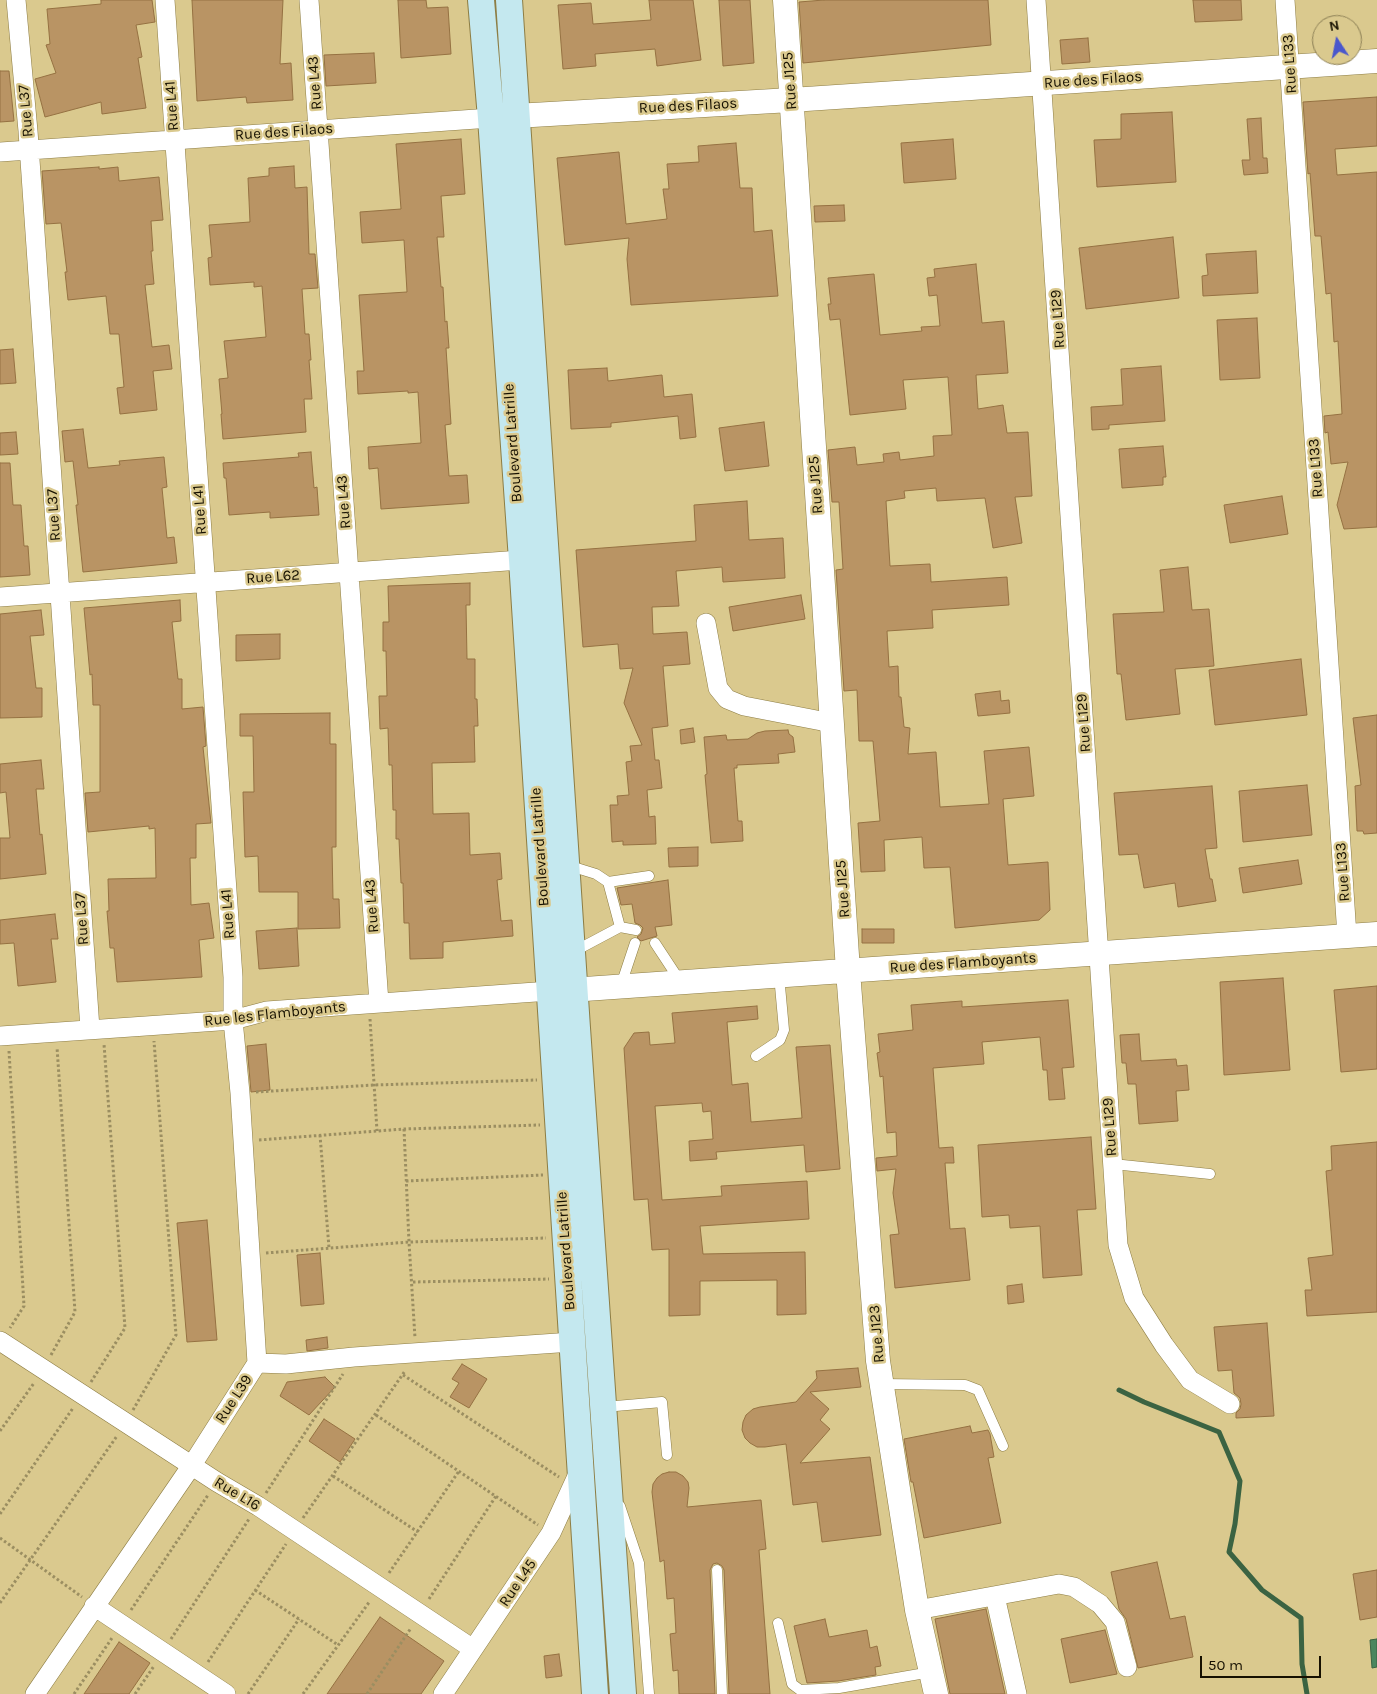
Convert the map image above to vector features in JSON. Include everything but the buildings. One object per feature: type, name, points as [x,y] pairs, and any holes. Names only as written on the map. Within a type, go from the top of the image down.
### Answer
[{"type":"main road","name":"Boulevard Latrille","points":[[481,0],[534,559],[566,864],[572,953],[562,990],[555,1080],[572,1342],[577,1476],[595,1694]]},
{"type":"main road","name":"Boulevard Latrille","points":[[509,0],[518,116],[534,559],[562,990],[603,1407],[623,1694]]},
{"type":"street","name":"Rue L37","points":[[16,0],[29,150],[60,593],[96,1029]]},
{"type":"street","name":"Rue L41","points":[[165,0],[233,977],[233,1020]]},
{"type":"street","name":"Rue L43","points":[[309,0],[349,572],[374,1004]]},
{"type":"street","name":"Rue J125","points":[[784,0],[848,971]]},
{"type":"street","name":"Rue L129","points":[[1036,0],[1118,1245],[1134,1298],[1164,1344],[1190,1380],[1230,1404]]},
{"type":"street","name":"Rue L133","points":[[1285,0],[1347,936]]},
{"type":"street","name":"Rue des Filaos","points":[[0,152],[318,129],[1377,61]]},
{"type":"street","name":"Rue L62","points":[[0,597],[534,559]]},
{"type":"street","points":[[706,622],[718,688],[727,699],[744,706],[832,722]]},
{"type":"street","name":"Rue des Flamboyants","points":[[562,990],[1377,934]]},
{"type":"street","name":"Rue J123","points":[[848,971],[878,1361],[917,1610],[933,1683]]},
{"type":"street","name":"Rue les Flamboyants","points":[[4,1035],[233,1020],[268,1011],[562,990]]},
{"type":"street","name":"Rue L39","points":[[35,1694],[192,1465],[257,1364],[240,1094],[233,1020]]},
{"type":"street","name":"Rue L16","points":[[1,1342],[44,1368],[216,1482],[258,1506],[473,1650]]},
{"type":"street","points":[[257,1364],[286,1364],[416,1352],[572,1342]]},
{"type":"street","name":"Rue L45","points":[[443,1694],[551,1534],[577,1476]]},
{"type":"street","points":[[917,1610],[1059,1584],[1074,1587],[1100,1604],[1115,1622],[1127,1667]]},
{"type":"street","points":[[995,1596],[1017,1694]]},
{"type":"street","points":[[94,1606],[226,1694]]},
{"type":"lane","points":[[566,864],[596,874],[608,882],[620,927]]},
{"type":"lane","points":[[608,882],[649,876]]},
{"type":"lane","points":[[572,953],[620,927],[636,930]]},
{"type":"lane","points":[[620,986],[635,943]]},
{"type":"lane","points":[[655,943],[680,982]]},
{"type":"lane","points":[[756,1056],[780,1040],[784,1030],[779,975]]},
{"type":"lane","points":[[1113,1164],[1210,1174]]},
{"type":"lane","points":[[882,1384],[965,1385],[978,1390],[1003,1446]]},
{"type":"lane","points":[[603,1407],[662,1402],[667,1455]]},
{"type":"lane","points":[[607,1468],[639,1563],[649,1694]]},
{"type":"lane","points":[[717,1570],[722,1694]]},
{"type":"lane","points":[[778,1623],[792,1684],[800,1690],[933,1683]]},
{"type":"path","points":[[374,1004],[376,1131]]},
{"type":"path","points":[[0,1603],[126,1424],[176,1336],[153,1025]]},
{"type":"path","points":[[0,1514],[83,1394],[125,1328],[96,1029]]},
{"type":"path","points":[[0,1431],[44,1368],[75,1312],[56,1032]]},
{"type":"path","points":[[1,1342],[24,1306],[4,1035]]},
{"type":"path","points":[[240,1094],[374,1085],[555,1080]]},
{"type":"path","points":[[243,1141],[404,1129],[558,1125]]},
{"type":"path","points":[[199,1676],[294,1530],[376,1415],[416,1352],[404,1129]]},
{"type":"path","points":[[320,1135],[329,1248]]},
{"type":"path","points":[[406,1181],[561,1174]]},
{"type":"path","points":[[250,1254],[409,1242],[565,1237]]},
{"type":"path","points":[[413,1282],[568,1278]]},
{"type":"path","points":[[135,1694],[354,1357]]},
{"type":"path","points":[[403,1375],[577,1476]]},
{"type":"path","points":[[376,1415],[551,1534]]},
{"type":"path","points":[[333,1476],[418,1532]]},
{"type":"path","points":[[74,1694],[216,1482]]},
{"type":"path","points":[[367,1694],[496,1496]]},
{"type":"path","points":[[0,1538],[94,1606]]},
{"type":"path","points":[[255,1590],[338,1646]]},
{"type":"path","points":[[248,1694],[299,1620]]},
{"type":"shaded area","points":[[1377,1639],[1377,1667],[1372,1668],[1370,1640]]},
{"type":"waterway","points":[[1119,1390],[1219,1432],[1240,1481],[1235,1524],[1229,1552],[1262,1590],[1301,1618],[1302,1664],[1307,1694]]}]
